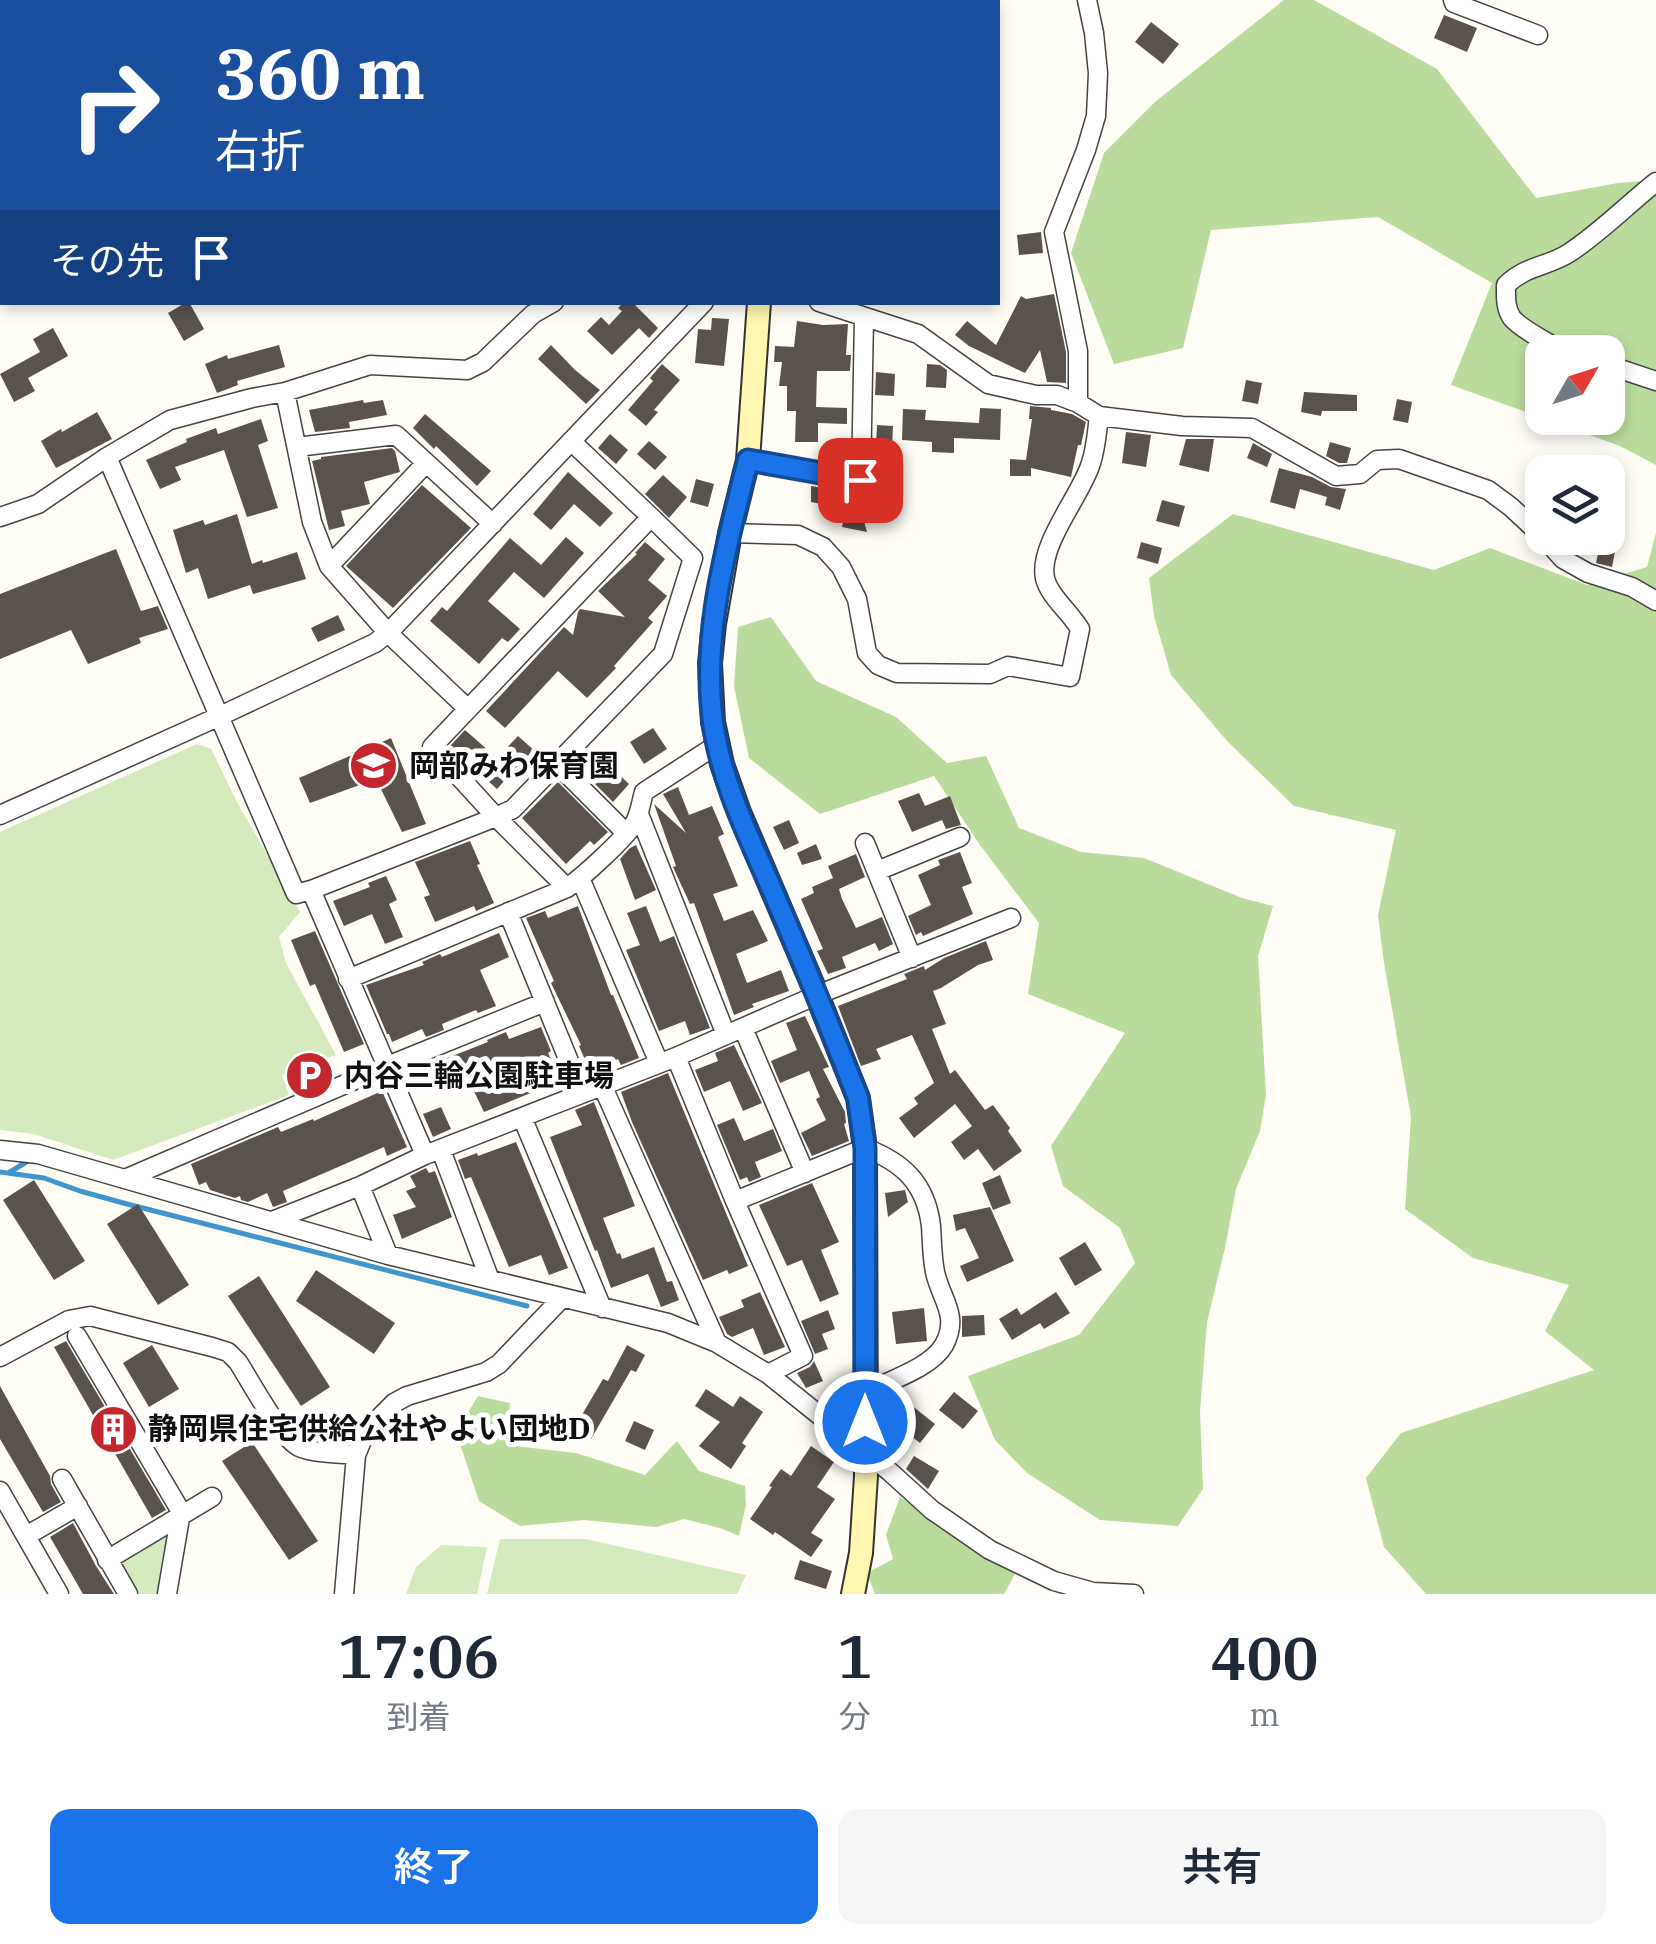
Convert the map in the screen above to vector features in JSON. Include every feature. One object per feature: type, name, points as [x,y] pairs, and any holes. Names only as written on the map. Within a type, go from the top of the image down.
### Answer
[{"type":"main road","points":[[759,305],[748,460],[714,624],[710,663],[713,722],[738,812],[858,1098],[865,1148],[866,1476],[861,1553],[853,1594]]},
{"type":"street","points":[[1078,403],[1078,352],[1054,232],[1096,116],[1098,72],[1087,0]]},
{"type":"street","points":[[1453,0],[1538,36]]},
{"type":"street","points":[[1537,335],[1512,318],[1506,304],[1506,286],[1518,274],[1562,257],[1592,238],[1656,182]]},
{"type":"street","points":[[0,815],[220,716],[388,633],[701,305]]},
{"type":"street","points":[[829,305],[918,334],[988,384],[1036,396],[1057,395],[1099,416],[1182,426],[1252,428],[1336,476],[1360,474],[1377,460],[1400,459],[1488,490],[1525,521]]},
{"type":"street","points":[[0,518],[57,494],[107,457],[170,420],[370,366],[467,370],[483,362],[533,308]]},
{"type":"street","points":[[748,460],[860,480],[864,317]]},
{"type":"street","points":[[1625,370],[1656,381]]},
{"type":"street","points":[[285,392],[312,522],[329,566],[388,633],[468,708]]},
{"type":"street","points":[[730,533],[798,536],[823,547],[841,567],[857,599],[867,653],[878,665],[897,672],[990,674],[1008,666],[1070,677],[1080,629],[1052,594],[1044,575],[1046,556],[1091,464],[1099,416]]},
{"type":"street","points":[[297,447],[396,435],[492,524]]},
{"type":"street","points":[[107,457],[296,894],[512,809],[663,654],[693,558],[571,441]]},
{"type":"street","points":[[329,566],[426,463]]},
{"type":"street","points":[[650,518],[432,747],[496,817],[573,883],[668,1060],[803,1356],[768,1374]]},
{"type":"street","points":[[1560,555],[1588,573],[1632,587],[1656,601]]},
{"type":"street","points":[[348,979],[573,883],[633,826],[644,792],[718,744]]},
{"type":"street","points":[[556,764],[626,832]]},
{"type":"street","points":[[639,814],[734,1031],[805,1172]]},
{"type":"street","points":[[876,871],[960,838]]},
{"type":"street","points":[[865,843],[912,958]]},
{"type":"street","points":[[311,890],[385,1067],[433,1153],[490,1280]]},
{"type":"street","points":[[508,912],[582,1093]]},
{"type":"street","points":[[272,1221],[1011,918]]},
{"type":"street","points":[[125,1179],[545,1002]]},
{"type":"street","points":[[602,1085],[717,1343]]},
{"type":"street","points":[[522,1118],[602,1308]]},
{"type":"street","points":[[735,1201],[865,1148],[912,1175],[924,1195],[936,1274],[950,1310],[951,1329],[942,1350],[926,1363],[865,1392]]},
{"type":"street","points":[[0,1150],[38,1154],[388,1255],[668,1323],[717,1343],[768,1374],[932,1510],[990,1550],[1054,1581],[1093,1592],[1134,1594]]},
{"type":"street","points":[[360,1186],[388,1255]]},
{"type":"street","points":[[344,1594],[356,1455],[366,1431],[394,1403],[407,1396],[486,1372],[512,1352],[562,1298]]},
{"type":"street","points":[[0,1357],[69,1320],[90,1316],[228,1352],[294,1444],[303,1449],[356,1455]]},
{"type":"street","points":[[78,1336],[182,1516],[167,1594]]},
{"type":"street","points":[[62,1479],[128,1594]]},
{"type":"street","points":[[0,1490],[59,1594]]},
{"type":"street","points":[[108,1560],[212,1497]]},
{"type":"street","points":[[26,1536],[78,1506]]},
{"type":"green space","points":[[1284,0],[1314,0],[1437,69],[1536,198],[1656,180],[1656,465],[1589,435],[1625,435],[1625,335],[1525,335],[1525,412],[1451,385],[1492,283],[1378,217],[1211,230],[1183,348],[1114,364],[1071,253],[1104,153],[1156,101]]},
{"type":"green space","points":[[1233,514],[1434,570],[1490,548],[1587,585],[1647,567],[1656,533],[1656,1594],[1426,1594],[1384,1547],[1366,1478],[1401,1433],[1594,1370],[1545,1331],[1569,1285],[1473,1258],[1405,1209],[1411,1117],[1378,915],[1396,830],[1294,806],[1227,741],[1171,675],[1154,616],[1149,578]]},
{"type":"green space","points":[[771,617],[816,681],[896,717],[947,763],[986,756],[1019,828],[1081,852],[1144,858],[1242,898],[1273,906],[1258,956],[1266,1095],[1260,1131],[1236,1189],[1207,1322],[1200,1411],[1203,1489],[1178,1526],[1100,1520],[1027,1473],[995,1440],[968,1376],[1079,1335],[1135,1263],[1120,1228],[1063,1186],[1051,1146],[1125,1033],[1028,994],[1039,923],[934,776],[820,814],[749,758],[734,686],[738,627]]},
{"type":"green space","points":[[197,744],[211,749],[300,912],[279,937],[286,963],[336,1055],[282,1075],[289,1095],[113,1160],[34,1134],[0,1130],[0,832]]},
{"type":"green space","points":[[478,1396],[510,1403],[506,1445],[576,1453],[645,1475],[677,1441],[699,1471],[745,1486],[746,1505],[739,1536],[684,1519],[656,1527],[584,1520],[520,1526],[479,1501],[456,1432]]},
{"type":"green space","points":[[900,1497],[1015,1574],[1004,1594],[875,1594],[867,1573],[893,1559],[886,1535]]},
{"type":"green space","points":[[172,1532],[162,1594],[139,1594],[119,1561]]},
{"type":"green space","points":[[500,1539],[586,1539],[746,1575],[737,1594],[487,1594]]},
{"type":"green space","points":[[441,1545],[487,1547],[477,1594],[406,1594],[416,1567]]},
{"type":"building","points":[[1444,15],[1477,28],[1467,52],[1434,38]]},
{"type":"building","points":[[1151,22],[1179,44],[1163,64],[1135,42]]},
{"type":"building","points":[[1041,232],[1043,253],[1019,255],[1017,235]]},
{"type":"building","points":[[1054,294],[1066,352],[1066,383],[1047,382],[1040,350],[1025,373],[955,335],[967,321],[996,345],[1021,296],[1026,299]]},
{"type":"building","points":[[191,305],[204,329],[184,341],[168,313]]},
{"type":"building","points":[[635,305],[658,328],[649,338],[639,328],[612,355],[587,331],[601,317],[609,325],[622,311],[618,308]]},
{"type":"building","points":[[712,318],[729,319],[724,366],[695,363],[698,329],[711,330]]},
{"type":"building","points":[[797,321],[848,324],[846,355],[851,355],[850,371],[817,371],[816,407],[847,408],[847,424],[818,423],[818,442],[795,442],[796,411],[787,411],[787,386],[779,386],[782,362],[774,362],[775,346],[794,347]]},
{"type":"building","points":[[53,328],[68,356],[28,378],[35,391],[14,402],[0,374],[40,352],[33,339]]},
{"type":"building","points":[[279,345],[285,367],[237,381],[238,385],[217,393],[205,364],[227,355],[228,359]]},
{"type":"building","points":[[551,345],[600,390],[586,404],[538,359]]},
{"type":"building","points":[[662,364],[680,380],[654,410],[658,412],[646,426],[628,410]]},
{"type":"building","points":[[927,364],[947,370],[946,388],[926,387]]},
{"type":"building","points":[[876,372],[895,374],[894,396],[875,395]]},
{"type":"building","points":[[1246,380],[1262,383],[1258,404],[1242,401]]},
{"type":"building","points":[[1304,392],[1357,395],[1357,411],[1322,411],[1321,416],[1301,412]]},
{"type":"building","points":[[1397,399],[1412,402],[1408,423],[1393,420]]},
{"type":"building","points":[[383,400],[387,415],[349,422],[350,428],[315,432],[309,410]]},
{"type":"building","points":[[1030,406],[1072,414],[1086,422],[1071,477],[1031,468],[1031,476],[1010,476],[1010,459],[1026,460]]},
{"type":"building","points":[[980,408],[1001,409],[1000,440],[954,438],[954,453],[932,452],[932,442],[902,440],[903,409],[926,410],[925,420],[979,423]]},
{"type":"building","points":[[97,412],[112,439],[56,468],[41,441]]},
{"type":"building","points":[[425,414],[491,471],[477,486],[413,428]]},
{"type":"building","points":[[261,419],[268,441],[258,445],[278,508],[247,517],[224,450],[175,467],[181,480],[160,489],[146,460],[216,428],[218,434]]},
{"type":"building","points":[[877,425],[893,426],[892,448],[876,447]]},
{"type":"building","points":[[1126,432],[1151,435],[1146,467],[1122,463]]},
{"type":"building","points":[[610,434],[628,450],[616,464],[598,448]]},
{"type":"building","points":[[1186,439],[1214,439],[1209,472],[1179,465]]},
{"type":"building","points":[[649,441],[667,457],[655,470],[637,454]]},
{"type":"building","points":[[1330,442],[1351,448],[1347,463],[1326,456]]},
{"type":"building","points":[[1253,443],[1272,454],[1267,467],[1247,458]]},
{"type":"building","points":[[392,448],[400,472],[364,482],[370,504],[341,511],[345,526],[329,530],[312,461]]},
{"type":"building","points":[[1279,468],[1346,489],[1340,510],[1325,505],[1327,497],[1300,489],[1295,509],[1270,502]]},
{"type":"building","points":[[568,472],[613,513],[600,527],[574,504],[551,530],[533,514]]},
{"type":"building","points":[[663,475],[687,497],[669,518],[645,494]]},
{"type":"building","points":[[696,479],[714,484],[708,507],[690,502]]},
{"type":"building","points":[[422,485],[471,528],[393,608],[346,566]]},
{"type":"building","points":[[811,486],[856,492],[867,532],[842,527],[846,509],[811,502]]},
{"type":"building","points":[[1162,500],[1185,506],[1179,527],[1156,521]]},
{"type":"building","points":[[237,514],[252,564],[297,552],[306,579],[253,594],[250,585],[208,599],[198,568],[186,573],[173,530]]},
{"type":"building","points":[[566,537],[584,553],[544,598],[514,572],[488,601],[520,629],[508,642],[502,638],[479,664],[430,621],[442,607],[447,611],[510,538],[541,565]]},
{"type":"building","points":[[645,542],[665,559],[648,580],[667,596],[648,618],[653,622],[587,698],[558,671],[505,728],[486,711],[564,627],[573,635],[580,609],[625,617],[598,591]]},
{"type":"building","points":[[1141,542],[1162,548],[1158,564],[1137,558]]},
{"type":"building","points":[[116,549],[141,611],[158,606],[168,629],[139,638],[141,643],[88,664],[71,630],[0,659],[0,594]]},
{"type":"building","points":[[1598,555],[1614,555],[1612,567],[1596,563]]},
{"type":"building","points":[[338,615],[345,630],[318,642],[311,628]]},
{"type":"building","points":[[653,728],[667,749],[644,764],[630,742]]},
{"type":"building","points":[[465,730],[497,758],[518,736],[537,753],[522,769],[518,766],[497,789],[450,746]]},
{"type":"building","points":[[391,738],[426,824],[402,832],[376,779],[310,803],[299,778]]},
{"type":"building","points":[[592,748],[629,784],[613,802],[576,765]]},
{"type":"building","points":[[558,782],[608,832],[594,845],[590,841],[566,864],[522,818]]},
{"type":"building","points":[[678,787],[689,815],[712,806],[724,834],[718,837],[738,886],[713,894],[724,921],[753,910],[768,941],[736,954],[747,983],[781,970],[789,991],[734,1015],[694,903],[690,904],[673,867],[676,866],[654,804],[686,833],[663,794]]},
{"type":"building","points":[[919,793],[925,806],[950,796],[961,825],[946,829],[942,820],[912,832],[898,801]]},
{"type":"building","points":[[789,820],[799,843],[784,850],[773,827]]},
{"type":"building","points":[[470,841],[494,903],[476,911],[474,906],[435,922],[424,897],[430,895],[415,862]]},
{"type":"building","points":[[816,844],[822,859],[802,865],[797,853]]},
{"type":"building","points":[[636,845],[656,890],[635,900],[620,859]]},
{"type":"building","points":[[960,852],[972,883],[962,887],[973,914],[923,936],[921,932],[916,935],[908,916],[931,905],[918,875],[940,865],[938,860]]},
{"type":"building","points":[[856,854],[865,877],[839,889],[842,899],[856,928],[882,917],[893,944],[879,951],[875,943],[842,957],[846,968],[828,974],[817,951],[823,949],[801,899],[814,893],[812,887],[833,878],[828,866]]},
{"type":"building","points":[[386,876],[397,900],[389,904],[403,937],[385,944],[372,914],[344,926],[333,901],[370,887],[368,883]]},
{"type":"building","points":[[578,906],[639,1058],[621,1065],[618,1059],[590,1071],[526,918],[545,911],[548,918]]},
{"type":"building","points":[[646,906],[660,942],[674,936],[710,1028],[690,1035],[685,1021],[659,1031],[626,950],[640,945],[627,913]]},
{"type":"building","points":[[315,931],[364,1044],[344,1052],[291,940]]},
{"type":"building","points":[[499,933],[509,957],[480,970],[496,1006],[442,1024],[444,1030],[426,1037],[422,1029],[392,1042],[366,985]]},
{"type":"building","points":[[986,941],[993,960],[933,991],[946,1024],[932,1029],[950,1074],[955,1070],[985,1110],[993,1105],[1022,1151],[994,1171],[978,1149],[964,1160],[951,1142],[972,1126],[955,1104],[914,1138],[899,1118],[918,1104],[914,1098],[934,1083],[912,1035],[876,1049],[881,1059],[861,1066],[838,1006],[907,979],[904,974],[924,966],[925,970]]},
{"type":"building","points":[[805,1016],[829,1067],[823,1069],[845,1112],[849,1141],[812,1156],[801,1133],[826,1120],[809,1071],[780,1083],[771,1061],[797,1050],[786,1023]]},
{"type":"building","points":[[541,1027],[563,1086],[545,1093],[543,1088],[484,1112],[468,1079],[439,1091],[427,1066],[506,1032],[509,1039]]},
{"type":"building","points":[[734,1045],[762,1103],[743,1111],[730,1081],[704,1092],[695,1070],[718,1061],[715,1053]]},
{"type":"building","points":[[668,1073],[748,1266],[729,1274],[727,1270],[703,1280],[621,1092]]},
{"type":"building","points":[[382,1091],[407,1147],[387,1156],[384,1147],[283,1191],[287,1202],[273,1207],[267,1193],[248,1202],[240,1196],[210,1190],[206,1182],[199,1185],[191,1164],[278,1127],[281,1132],[314,1121]]},
{"type":"building","points":[[594,1102],[635,1206],[603,1218],[622,1259],[654,1247],[667,1282],[672,1281],[679,1300],[661,1307],[648,1274],[611,1288],[550,1137],[582,1125],[575,1110]]},
{"type":"building","points":[[441,1107],[451,1129],[433,1137],[423,1114]]},
{"type":"building","points":[[734,1118],[744,1141],[773,1129],[782,1151],[755,1162],[761,1177],[749,1182],[747,1177],[740,1180],[717,1125]]},
{"type":"building","points":[[516,1142],[568,1268],[549,1275],[541,1255],[509,1267],[471,1177],[465,1179],[458,1160]]},
{"type":"building","points":[[426,1168],[429,1173],[435,1171],[452,1217],[402,1239],[393,1215],[416,1207],[406,1191],[416,1187],[410,1176]]},
{"type":"building","points":[[1000,1175],[1011,1203],[993,1210],[982,1183]]},
{"type":"building","points":[[34,1180],[85,1261],[54,1280],[3,1200]]},
{"type":"building","points":[[812,1183],[839,1242],[821,1250],[839,1294],[820,1302],[802,1260],[787,1266],[759,1205]]},
{"type":"building","points":[[905,1190],[908,1202],[888,1217],[885,1193]]},
{"type":"building","points":[[138,1204],[189,1285],[158,1305],[107,1224]]},
{"type":"building","points":[[990,1207],[1014,1261],[967,1282],[960,1266],[979,1258],[965,1228],[956,1231],[953,1215]]},
{"type":"building","points":[[1085,1242],[1102,1270],[1075,1286],[1059,1258]]},
{"type":"building","points":[[316,1270],[395,1323],[374,1354],[296,1301]]},
{"type":"building","points":[[259,1276],[330,1387],[301,1406],[228,1296]]},
{"type":"building","points":[[760,1292],[785,1347],[764,1355],[753,1328],[732,1337],[719,1317],[744,1307],[741,1300]]},
{"type":"building","points":[[1056,1292],[1070,1313],[1044,1329],[1040,1323],[1012,1340],[999,1319],[1017,1308],[1021,1315]]},
{"type":"building","points":[[924,1308],[927,1341],[896,1344],[892,1312]]},
{"type":"building","points":[[828,1310],[835,1329],[822,1334],[828,1349],[815,1354],[801,1321]]},
{"type":"building","points":[[984,1315],[985,1335],[962,1337],[962,1316]]},
{"type":"building","name":"静岡県住宅供給公社やよい団地D","points":[[66,1341],[166,1510],[152,1518],[54,1347]]},
{"type":"building","points":[[152,1345],[179,1389],[149,1407],[123,1363]]},
{"type":"building","points":[[627,1345],[645,1355],[636,1372],[631,1370],[591,1439],[573,1430],[603,1379],[608,1381]]},
{"type":"building","points":[[814,1361],[823,1381],[806,1388],[797,1373]]},
{"type":"building","points":[[0,1386],[61,1502],[43,1512],[0,1439]]},
{"type":"building","points":[[706,1389],[733,1407],[740,1396],[763,1412],[742,1443],[746,1446],[731,1469],[699,1446],[720,1422],[695,1406]]},
{"type":"building","points":[[954,1392],[978,1411],[963,1429],[939,1410]]},
{"type":"building","points":[[911,1405],[935,1424],[920,1443],[896,1424]]},
{"type":"building","points":[[634,1421],[654,1430],[645,1450],[625,1441]]},
{"type":"building","points":[[252,1442],[318,1541],[289,1560],[222,1461]]},
{"type":"building","points":[[811,1446],[834,1462],[817,1487],[835,1499],[811,1533],[823,1540],[811,1557],[750,1519],[781,1469],[791,1476]]},
{"type":"building","points":[[914,1456],[939,1471],[928,1489],[906,1469]]},
{"type":"building","points":[[73,1523],[114,1594],[83,1594],[50,1537]]},
{"type":"building","points":[[800,1560],[832,1571],[826,1589],[794,1579]]},
{"type":"waterway","points":[[10,1172],[28,1161]]},
{"type":"waterway","points":[[0,1172],[44,1178],[127,1204],[527,1306]]},
{"type":"place","name":"岡部みわ保育園","points":[[374,766]]},
{"type":"place","name":"内谷三輪公園駐車場","points":[[309,1076]]},
{"type":"place","name":"静岡県住宅供給公社やよい団地D","points":[[113,1429]]},
{"type":"route","points":[[860,480],[748,460],[730,533],[710,663],[713,722],[738,812],[858,1098],[865,1148],[865,1422]]}]
